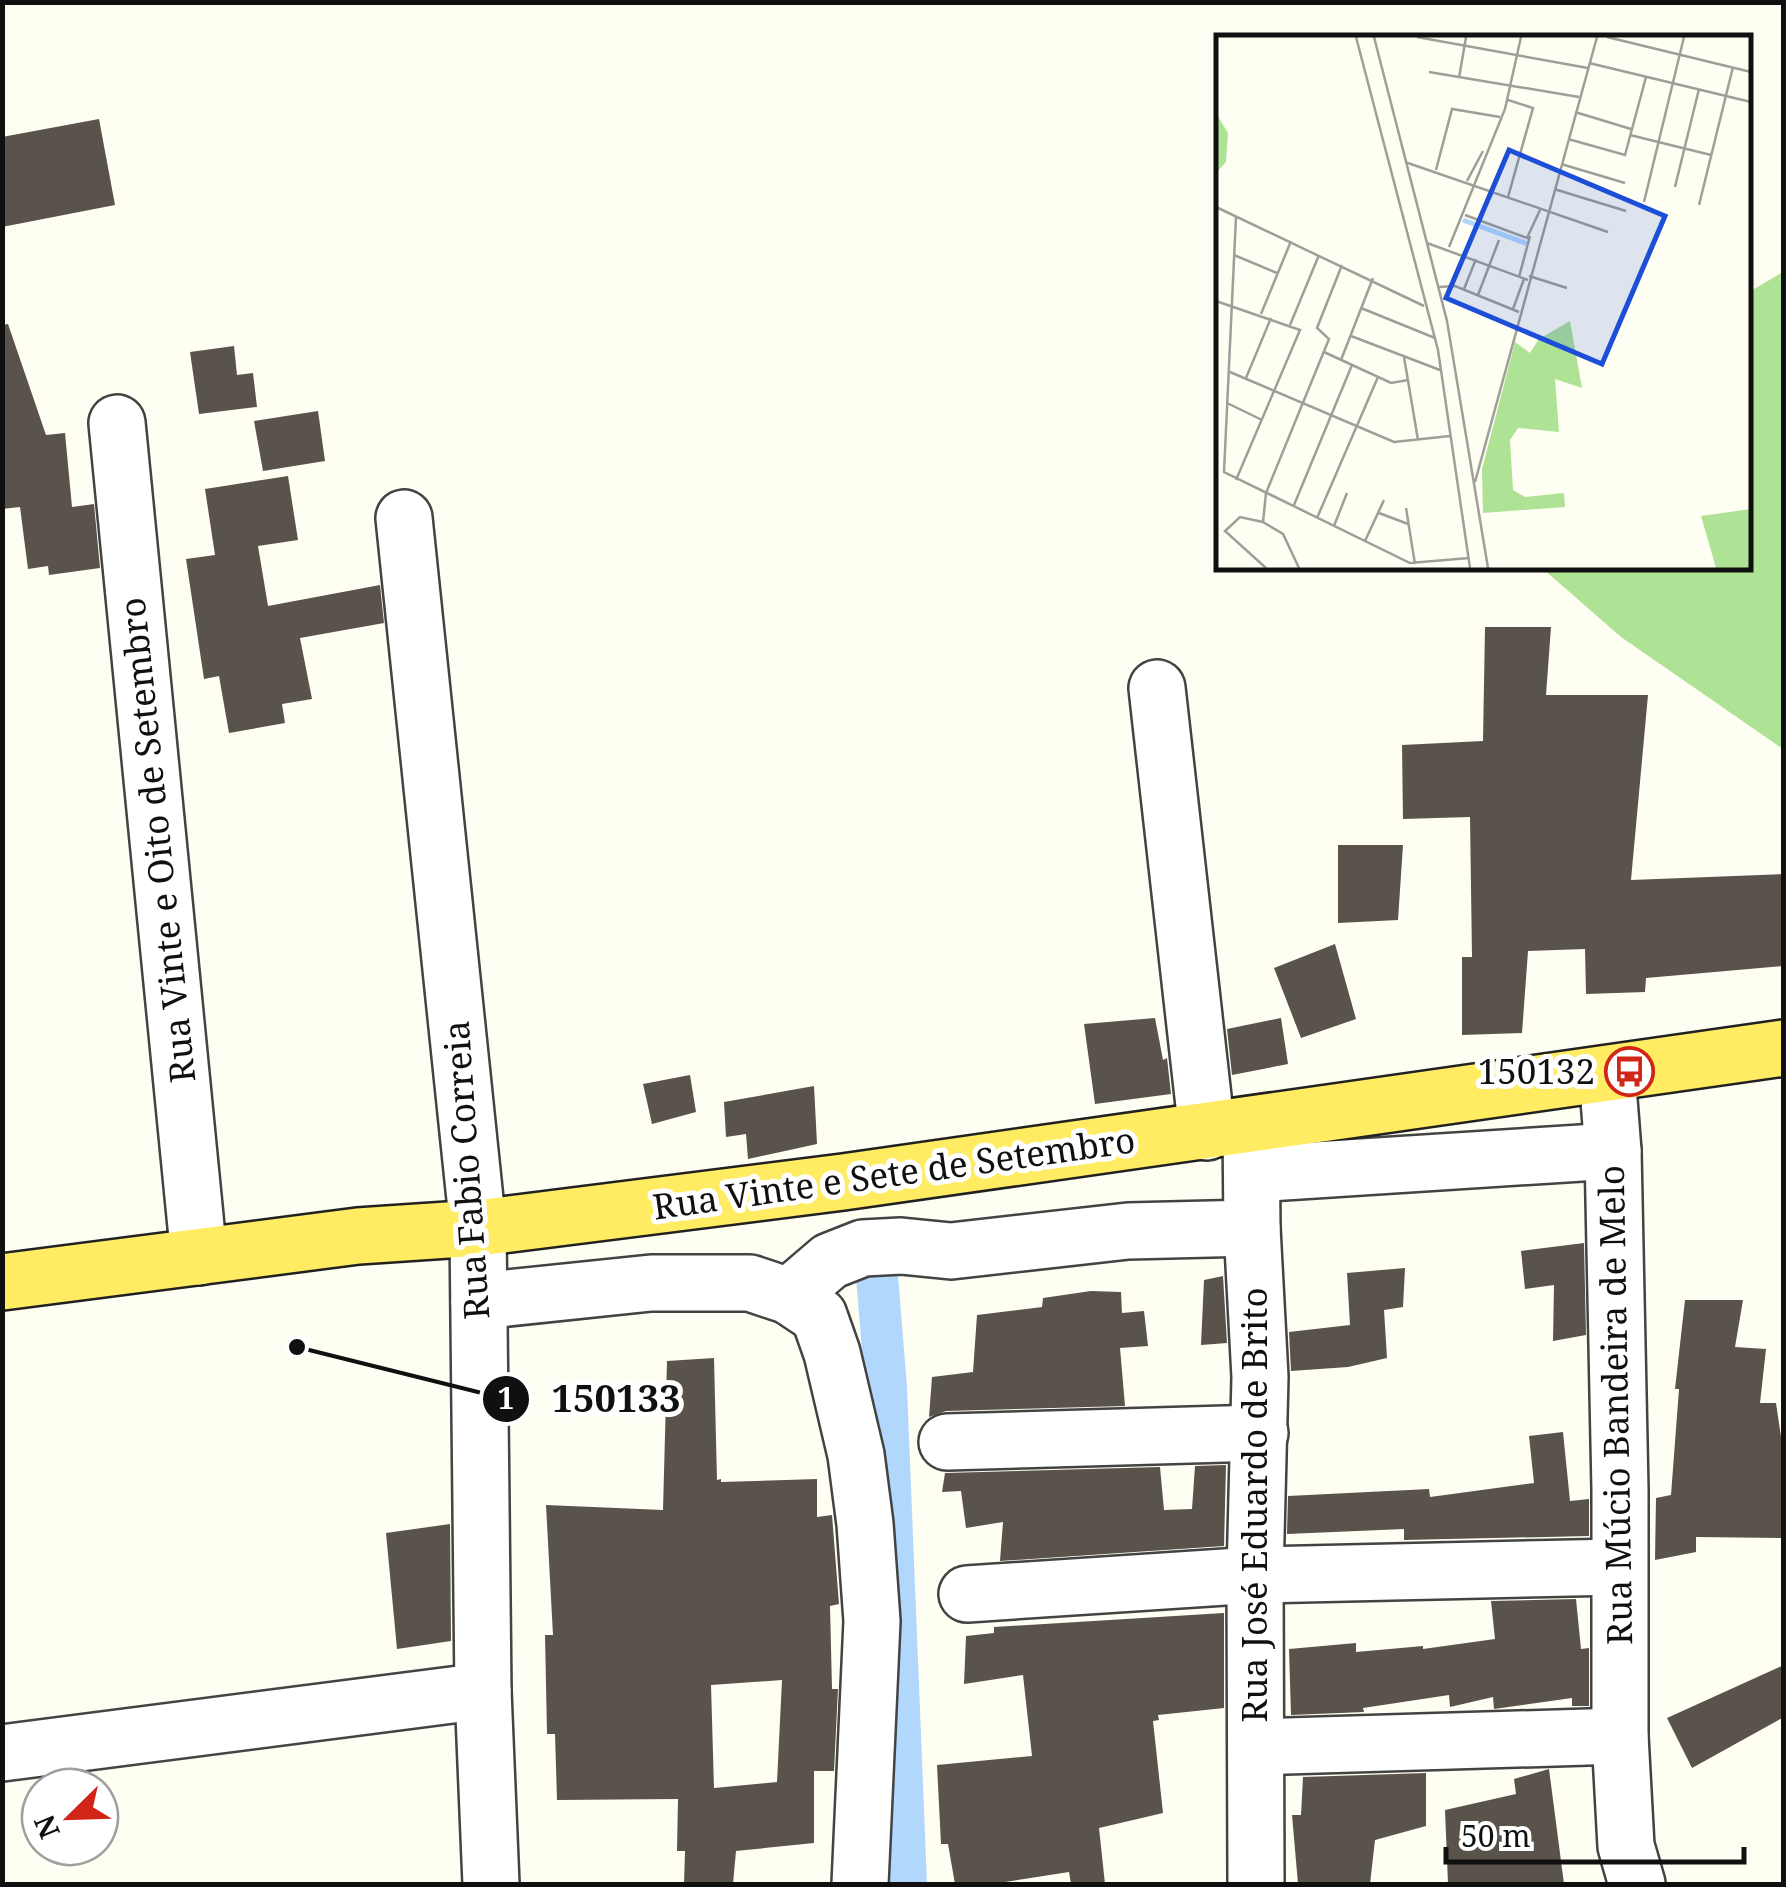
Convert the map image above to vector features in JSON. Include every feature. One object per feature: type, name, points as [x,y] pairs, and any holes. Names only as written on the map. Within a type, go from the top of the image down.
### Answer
[{"type":"main road","name":"Rua Vinte e Sete de Setembro","points":[[2,1282],[358,1236],[478,1228],[868,1179],[1237,1144],[1607,1074],[1784,1048]]},
{"type":"street","name":"Rua Vinte e Oito de Setembro","points":[[117,422],[199,1257]]},
{"type":"street","name":"Rua Fabio Correia","points":[[404,518],[478,1228],[483,1690],[492,1884]]},
{"type":"street","name":"Rua José Eduardo de Brito","points":[[1156,688],[1252,1228],[1260,1433],[1255,1575],[1256,1884]]},
{"type":"street","name":"Rua Múcio Bandeira de Melo","points":[[1607,1074],[1613,1150],[1620,1736],[1626,1846],[1637,1884]]},
{"type":"street","points":[[1237,1144],[1613,1150]]},
{"type":"street","points":[[789,1296],[830,1260],[863,1248],[901,1246],[952,1251],[1128,1231],[1252,1228]]},
{"type":"street","points":[[480,1301],[650,1283],[750,1283],[789,1296],[819,1316],[832,1353],[856,1456],[872,1620],[860,1884]]},
{"type":"street","points":[[947,1442],[1260,1433]]},
{"type":"street","points":[[967,1594],[1255,1575],[1620,1567]]},
{"type":"street","points":[[2,1753],[483,1690]]},
{"type":"street","points":[[1256,1747],[1620,1736]]},
{"type":"green space","points":[[1783,272],[1783,749],[1621,637],[1544,570],[1751,570],[1751,291]]},
{"type":"building","points":[[99,119],[115,205],[2,227],[2,137]]},
{"type":"building","points":[[8,324],[46,435],[65,433],[72,507],[94,504],[100,568],[49,575],[48,566],[28,569],[20,507],[2,509],[2,325]]},
{"type":"building","points":[[234,346],[237,375],[253,373],[257,407],[199,414],[190,352]]},
{"type":"building","points":[[318,411],[325,461],[263,471],[254,421]]},
{"type":"building","points":[[288,476],[298,540],[258,546],[268,606],[380,585],[384,623],[300,638],[312,699],[282,704],[285,723],[229,733],[219,676],[204,679],[186,559],[215,555],[205,489]]},
{"type":"building","points":[[1485,627],[1551,627],[1546,695],[1648,695],[1631,880],[1784,874],[1784,966],[1646,978],[1645,992],[1586,994],[1585,949],[1528,951],[1522,1033],[1462,1035],[1462,957],[1472,957],[1470,817],[1403,819],[1402,745],[1483,741]]},
{"type":"building","points":[[1338,845],[1403,845],[1398,920],[1338,923]]},
{"type":"building","points":[[1335,944],[1356,1019],[1301,1038],[1274,968]]},
{"type":"building","points":[[1155,1018],[1163,1060],[1167,1058],[1171,1094],[1095,1104],[1084,1024]]},
{"type":"building","points":[[1281,1018],[1288,1064],[1232,1075],[1227,1029]]},
{"type":"building","points":[[690,1075],[696,1112],[652,1124],[643,1084]]},
{"type":"building","points":[[814,1086],[817,1144],[748,1159],[746,1134],[726,1137],[724,1102]]},
{"type":"building","points":[[1584,1243],[1586,1335],[1553,1341],[1554,1285],[1525,1289],[1521,1251]]},
{"type":"building","points":[[1405,1268],[1403,1307],[1384,1310],[1387,1358],[1348,1367],[1291,1371],[1289,1332],[1350,1325],[1347,1273]]},
{"type":"building","points":[[1223,1276],[1227,1343],[1201,1345],[1204,1280]]},
{"type":"building","points":[[1091,1291],[1121,1292],[1122,1313],[1144,1311],[1148,1346],[1120,1348],[1125,1406],[946,1411],[929,1417],[932,1377],[973,1372],[977,1315],[1042,1307],[1043,1298]]},
{"type":"building","points":[[1685,1300],[1743,1300],[1735,1347],[1766,1349],[1760,1403],[1776,1403],[1784,1457],[1784,1538],[1696,1537],[1696,1552],[1655,1560],[1656,1498],[1671,1495],[1679,1389],[1675,1389]]},
{"type":"building","points":[[714,1358],[717,1480],[817,1479],[817,1517],[832,1515],[839,1604],[830,1606],[832,1689],[838,1689],[834,1771],[814,1771],[814,1843],[736,1851],[733,1884],[684,1884],[685,1851],[677,1851],[678,1799],[557,1800],[555,1734],[547,1734],[545,1635],[553,1635],[546,1505],[663,1510],[667,1361]],"holes":[[[782,1680],[777,1782],[714,1788],[711,1685]]]},
{"type":"building","points":[[1563,1432],[1570,1501],[1589,1499],[1589,1536],[1404,1540],[1404,1529],[1287,1534],[1288,1496],[1429,1489],[1430,1497],[1534,1483],[1529,1436]]},
{"type":"building","points":[[1226,1465],[1224,1546],[1000,1561],[1003,1522],[966,1528],[961,1491],[942,1492],[945,1473],[1160,1467],[1164,1510],[1192,1509],[1195,1466]]},
{"type":"building","points":[[450,1524],[451,1641],[397,1649],[386,1533]]},
{"type":"building","points":[[1576,1599],[1581,1649],[1589,1648],[1589,1706],[1572,1706],[1572,1698],[1494,1709],[1493,1697],[1450,1707],[1449,1695],[1363,1708],[1364,1712],[1291,1715],[1289,1649],[1356,1643],[1356,1652],[1423,1649],[1495,1639],[1491,1601]]},
{"type":"building","points":[[1224,1613],[1224,1708],[1158,1715],[1159,1720],[1153,1721],[1163,1813],[1099,1828],[1105,1884],[1071,1884],[1069,1872],[993,1884],[955,1884],[948,1844],[941,1844],[937,1765],[1032,1756],[1023,1675],[964,1684],[966,1636],[994,1633],[994,1627]]},
{"type":"building","points":[[1784,1665],[1784,1717],[1692,1768],[1667,1718]]},
{"type":"building","points":[[1549,1769],[1564,1884],[1448,1884],[1445,1810],[1516,1794],[1514,1779]]},
{"type":"building","points":[[1426,1773],[1426,1826],[1375,1840],[1370,1884],[1298,1884],[1292,1815],[1301,1815],[1303,1777]]},
{"type":"waterway","points":[[877,1276],[886,1388],[906,1884]]},
{"type":"place","name":"150132","points":[[1630,1072]]},
{"type":"place","name":"150133","points":[[297,1347]]}]
